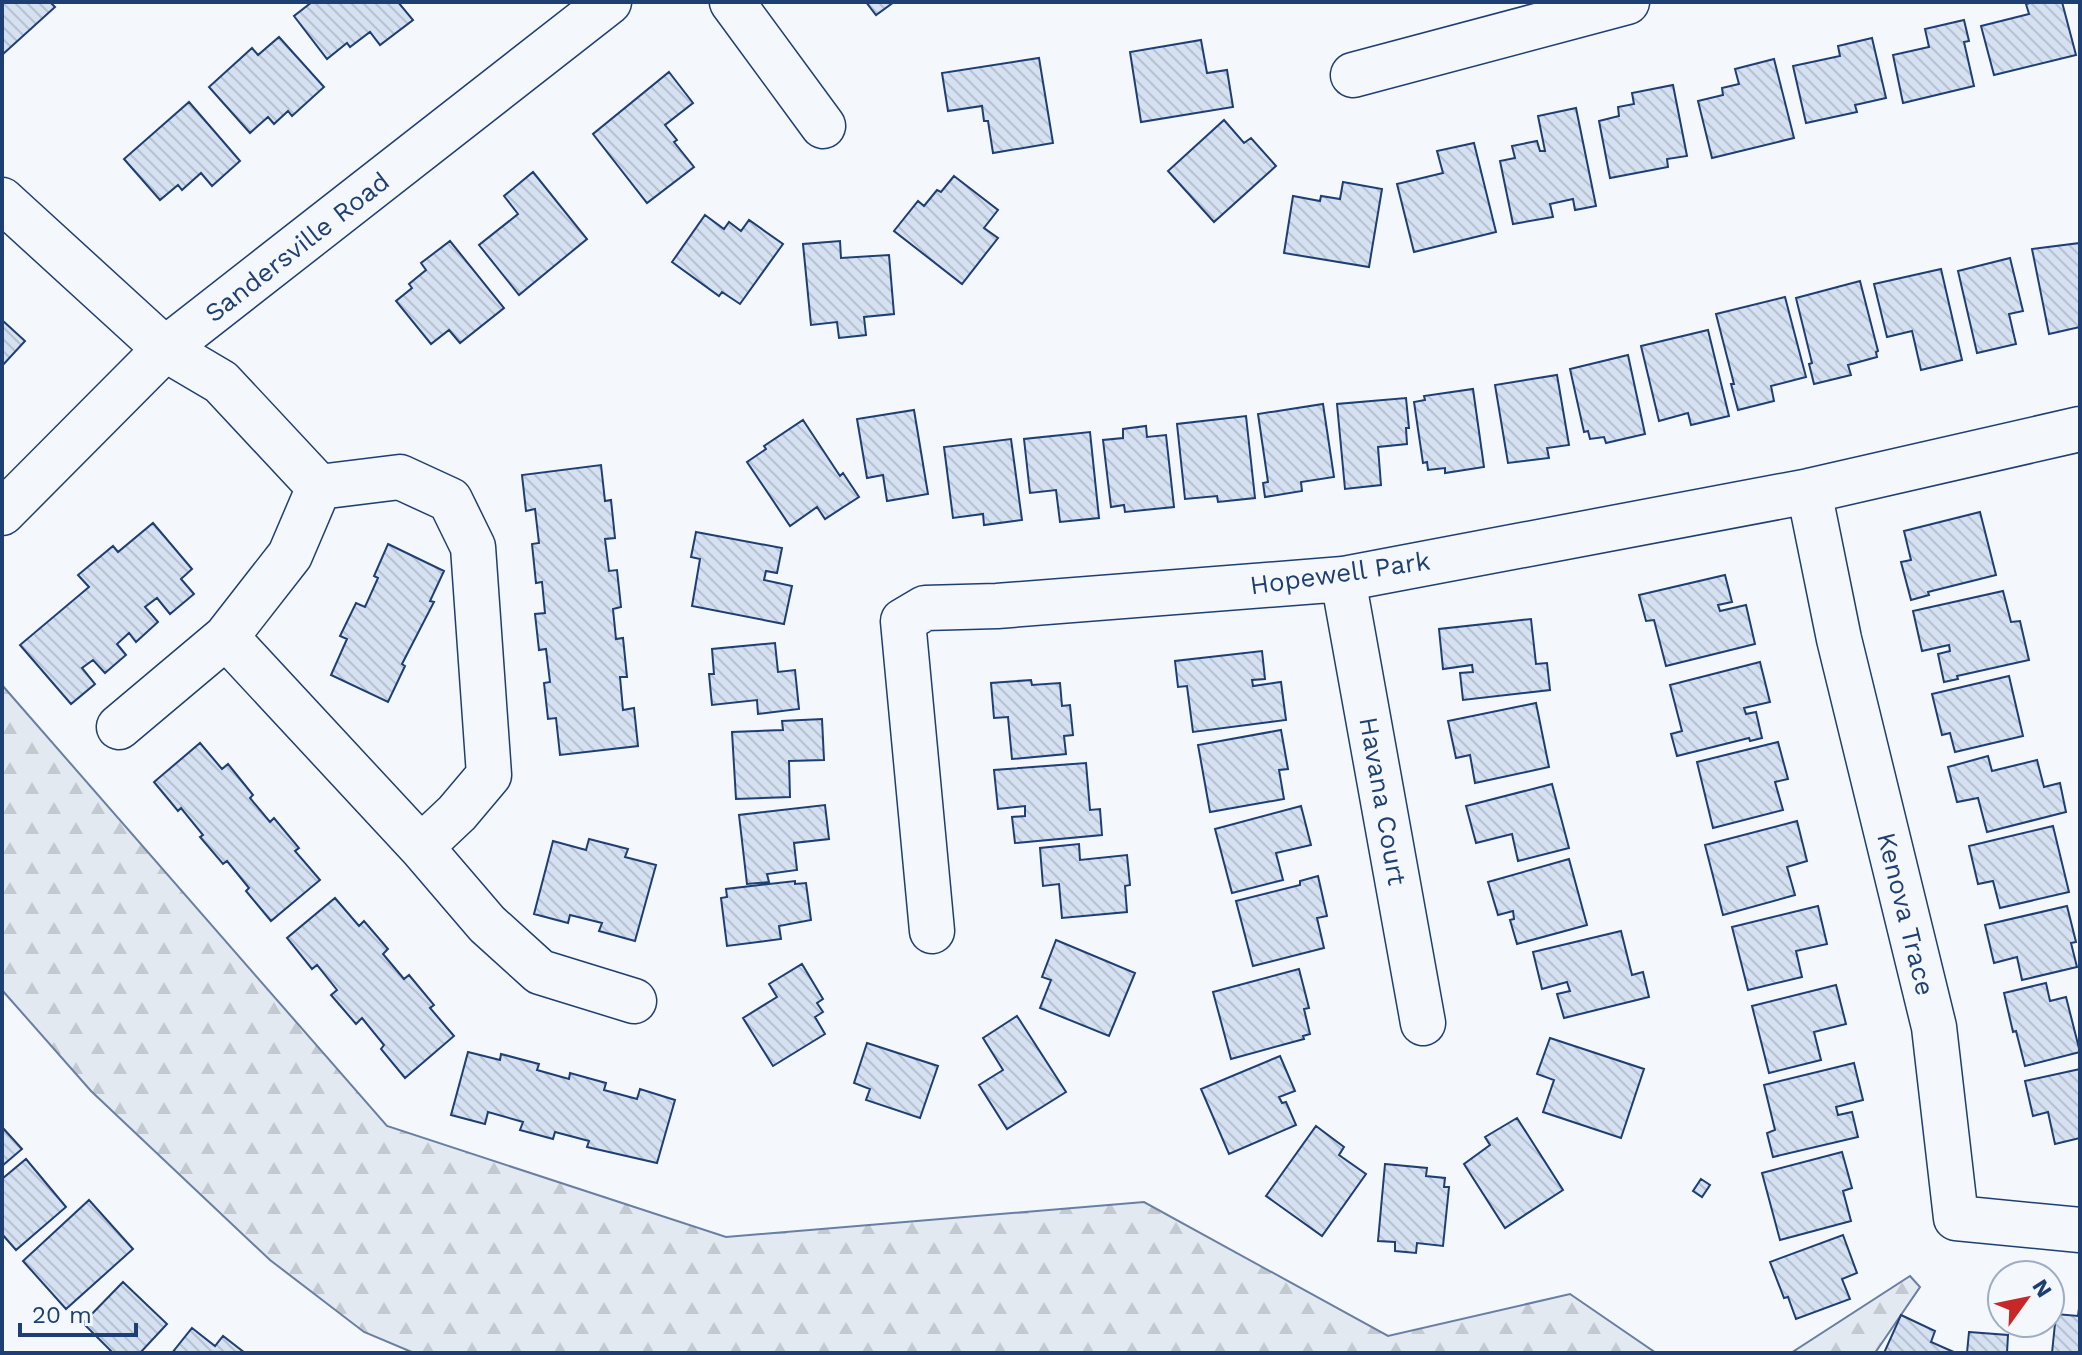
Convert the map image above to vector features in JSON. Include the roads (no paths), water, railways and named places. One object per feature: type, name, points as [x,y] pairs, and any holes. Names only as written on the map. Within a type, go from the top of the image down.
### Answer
[{"type":"street","name":"Sandersville Road","points":[[2,513],[165,349],[609,2]]},
{"type":"street","points":[[732,2],[823,126]]},
{"type":"street","points":[[1353,75],[1627,2]]},
{"type":"street","points":[[2,200],[165,349],[221,382],[319,487]]},
{"type":"street","name":"Hopewell Park","points":[[932,931],[903,621],[925,608],[997,606],[1343,579],[1809,491],[2080,429]]},
{"type":"street","points":[[319,487],[400,477],[450,500],[473,547],[489,775],[457,813],[421,847]]},
{"type":"street","points":[[119,727],[226,637],[290,555],[319,487]]},
{"type":"street","name":"Kenova Trace","points":[[1809,491],[1839,639],[1934,1027],[1956,1218],[2080,1230]]},
{"type":"street","name":"Havana Court","points":[[1343,579],[1423,1023]]},
{"type":"street","points":[[226,637],[421,847],[487,924],[540,972],[634,1001]]}]
